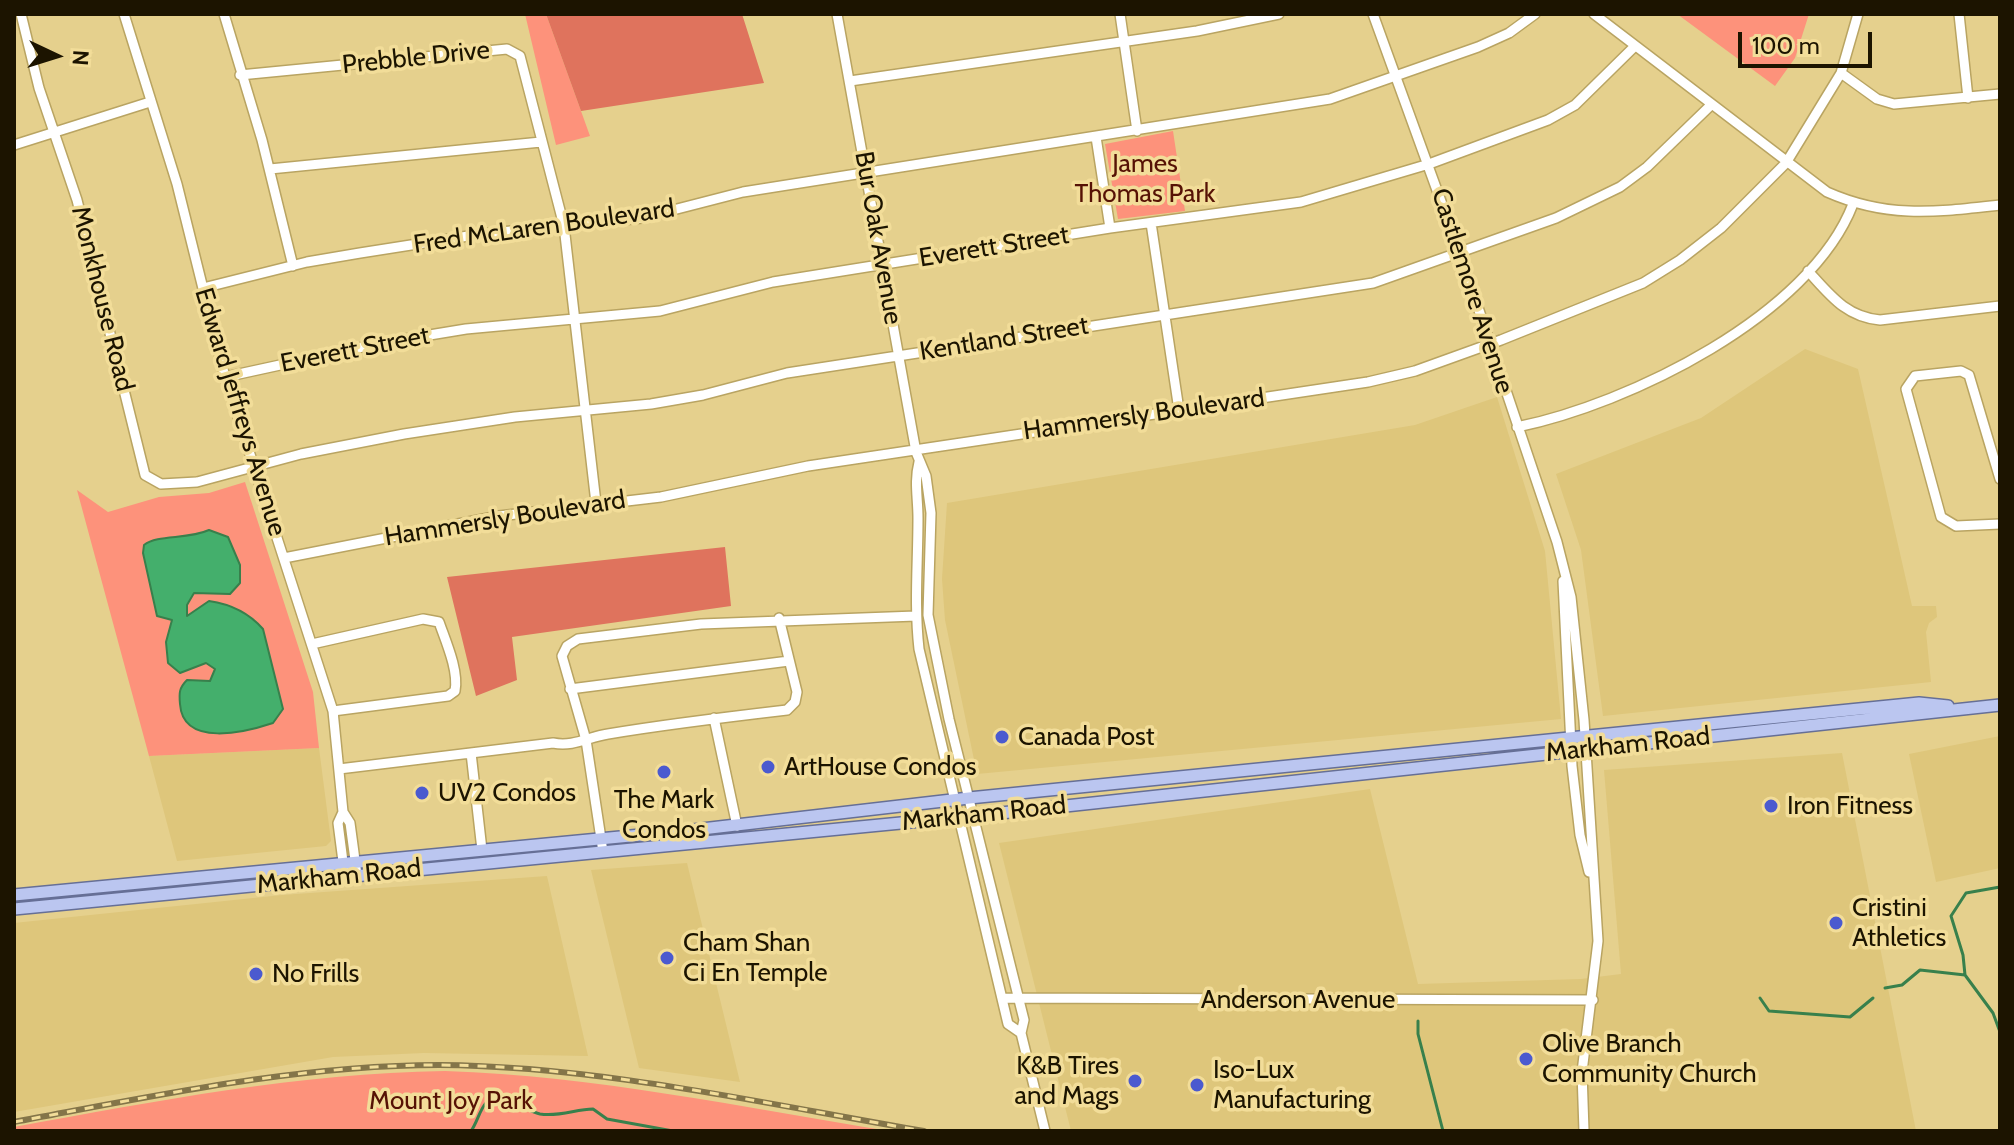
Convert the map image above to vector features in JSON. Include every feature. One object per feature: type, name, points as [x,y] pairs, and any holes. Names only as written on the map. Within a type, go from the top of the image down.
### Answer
[{"type":"main road","name":"Markham Road","points":[[14,909],[351,876],[969,798],[1239,774],[1579,735],[1919,703],[1953,707],[2000,705]]},
{"type":"main road","name":"Markham Road","points":[[14,895],[482,850],[603,846],[973,816],[1927,714],[1953,707]]},
{"type":"street","name":"Monkhouse Road","points":[[21,14],[22,44],[77,200],[145,475],[156,484],[187,483],[254,466]]},
{"type":"street","name":"Edward Jeffreys Avenue","points":[[124,14],[177,184],[225,377],[333,711],[343,812],[350,823],[351,876]]},
{"type":"street","points":[[224,14],[270,169],[293,266]]},
{"type":"street","name":"Bur Oak Avenue","points":[[837,14],[918,457],[926,476],[931,513],[928,615],[973,816],[1024,1020],[1021,1033],[1045,1131]]},
{"type":"street","points":[[1120,14],[1137,131]]},
{"type":"street","points":[[850,81],[1197,31],[1279,14]]},
{"type":"street","name":"Castlemore Avenue","points":[[1373,14],[1459,251],[1557,542],[1563,570],[1598,941],[1582,1072],[1584,1131]]},
{"type":"street","name":"Fred McLaren Boulevard","points":[[203,288],[293,266],[481,234],[642,218],[743,192],[866,175],[1330,99],[1478,47],[1509,33],[1535,14]]},
{"type":"street","points":[[1594,14],[1827,192],[1853,204],[1914,214],[2000,205]]},
{"type":"street","name":"Hammersly Boulevard","points":[[284,558],[439,527],[576,509],[596,503],[661,497],[808,466],[918,457],[979,439],[1397,376],[1490,344],[1656,275],[1721,228],[1786,163],[1841,73],[1858,14]]},
{"type":"street","points":[[1959,14],[1968,98]]},
{"type":"street","name":"Everett Street","points":[[225,377],[351,348],[466,329],[660,311],[773,282],[1110,228],[1301,202],[1519,133],[1575,105],[1634,47]]},
{"type":"street","name":"Prebble Drive","points":[[240,75],[507,49],[522,60],[564,226],[596,503]]},
{"type":"street","points":[[1841,73],[1877,99],[1894,104],[2000,94]]},
{"type":"street","points":[[14,145],[150,102]]},
{"type":"street","name":"Kentland Street","points":[[254,466],[448,426],[703,395],[787,373],[1373,283],[1556,218],[1620,187],[1647,167],[1711,105]]},
{"type":"street","points":[[1096,137],[1110,228]]},
{"type":"street","points":[[270,169],[541,142]]},
{"type":"street","points":[[1517,427],[1605,399],[1706,353],[1738,334],[1808,271],[1842,232],[1853,204]]},
{"type":"street","points":[[1151,223],[1179,410]]},
{"type":"street","points":[[1808,271],[1840,305],[1862,319],[1880,320],[2000,306]]},
{"type":"street","points":[[1994,525],[1950,525],[1941,517],[1906,389],[1915,376],[1961,371],[1969,375],[2000,479]]},
{"type":"street","name":"Bur Oak Avenue","points":[[918,457],[915,477],[919,649],[1008,1024],[1021,1033]]},
{"type":"street","points":[[603,846],[586,740],[562,656],[567,646],[578,639],[779,618],[916,616]]},
{"type":"street","points":[[339,769],[553,743],[569,746],[586,740],[714,718],[787,710],[795,702],[797,692],[779,618]]},
{"type":"street","points":[[312,644],[423,619],[439,622],[444,634],[457,682],[455,691],[448,696],[333,711]]},
{"type":"street","points":[[570,689],[789,661]]},
{"type":"street","points":[[714,718],[737,826]]},
{"type":"street","points":[[471,753],[482,850]]},
{"type":"street","name":"Anderson Avenue","points":[[1002,998],[1593,1000]]},
{"type":"shaded area","points":[[546,14],[742,14],[764,83],[581,111]]},
{"type":"shaded area","points":[[1805,349],[1858,369],[1912,606],[1936,606],[1937,617],[1929,623],[1926,632],[1931,682],[1603,716],[1581,550],[1556,474],[1701,418]]},
{"type":"shaded area","points":[[1497,397],[1545,551],[1561,719],[977,774],[945,620],[942,579],[947,503],[1415,425]]},
{"type":"shaded area","points":[[209,530],[228,537],[240,565],[240,583],[230,594],[194,593],[187,605],[187,616],[209,601],[239,610],[258,623],[263,629],[283,709],[273,723],[232,733],[204,732],[192,727],[184,718],[180,700],[182,686],[187,680],[210,681],[215,669],[206,663],[180,673],[168,663],[166,642],[172,620],[157,616],[143,553],[144,545],[150,542]]},
{"type":"shaded area","points":[[725,547],[731,606],[512,637],[517,680],[476,696],[447,577]]},
{"type":"shaded area","points":[[2000,736],[2000,868],[1936,882],[1909,754]]},
{"type":"shaded area","points":[[319,748],[331,841],[326,846],[177,861],[149,756]]},
{"type":"shaded area","points":[[1842,753],[1916,1131],[1071,1131],[999,843],[1370,789],[1418,984],[1581,979],[1621,974],[1604,770]]},
{"type":"shaded area","points":[[687,863],[740,1082],[639,1068],[591,870]]},
{"type":"shaded area","points":[[547,876],[588,1056],[424,1053],[333,1057],[14,1112],[14,923],[282,895]]},
{"type":"green space","points":[[525,14],[546,14],[590,136],[556,145]]},
{"type":"green space","points":[[1677,14],[1809,14],[1795,58],[1775,86]]},
{"type":"green space","name":"James Thomas Park","points":[[1173,131],[1185,211],[1118,219],[1105,144]]},
{"type":"green space","points":[[245,482],[313,692],[319,748],[149,756],[77,490],[108,512],[159,497],[209,493]]},
{"type":"green space","name":"Mount Joy Park","points":[[445,1071],[612,1086],[889,1131],[14,1131],[14,1127],[228,1090],[336,1077]]},
{"type":"waterway","points":[[2000,887],[1966,893],[1951,916],[1963,955],[1965,975],[1993,1013],[2000,1032]]},
{"type":"waterway","points":[[1885,988],[1902,985],[1920,970],[1965,975]]},
{"type":"waterway","points":[[1760,998],[1769,1011],[1850,1017],[1873,998]]},
{"type":"waterway","points":[[1418,1021],[1418,1034],[1443,1131]]},
{"type":"waterway","points":[[471,1131],[482,1109],[491,1100],[513,1103],[540,1114],[593,1109],[607,1119],[673,1131]]},
{"type":"railway","points":[[14,1122],[279,1076],[386,1066],[439,1065],[500,1067],[622,1079],[924,1131]]},
{"type":"place","name":"Canada Post","points":[[1002,737]]},
{"type":"place","name":"ArtHouse Condos","points":[[768,767]]},
{"type":"place","name":"The Mark Condos","points":[[664,772]]},
{"type":"place","name":"UV2 Condos","points":[[422,793]]},
{"type":"place","name":"Iron Fitness","points":[[1771,806]]},
{"type":"place","name":"Cristini Athletics","points":[[1836,923]]},
{"type":"place","name":"Cham Shan Ci En Temple","points":[[667,958]]},
{"type":"place","name":"No Frills","points":[[256,974]]},
{"type":"place","name":"Olive Branch Community Church","points":[[1526,1059]]},
{"type":"place","name":"K&B Tires and Mags","points":[[1135,1081]]},
{"type":"place","name":"Iso-Lux Manufacturing","points":[[1197,1085]]}]
